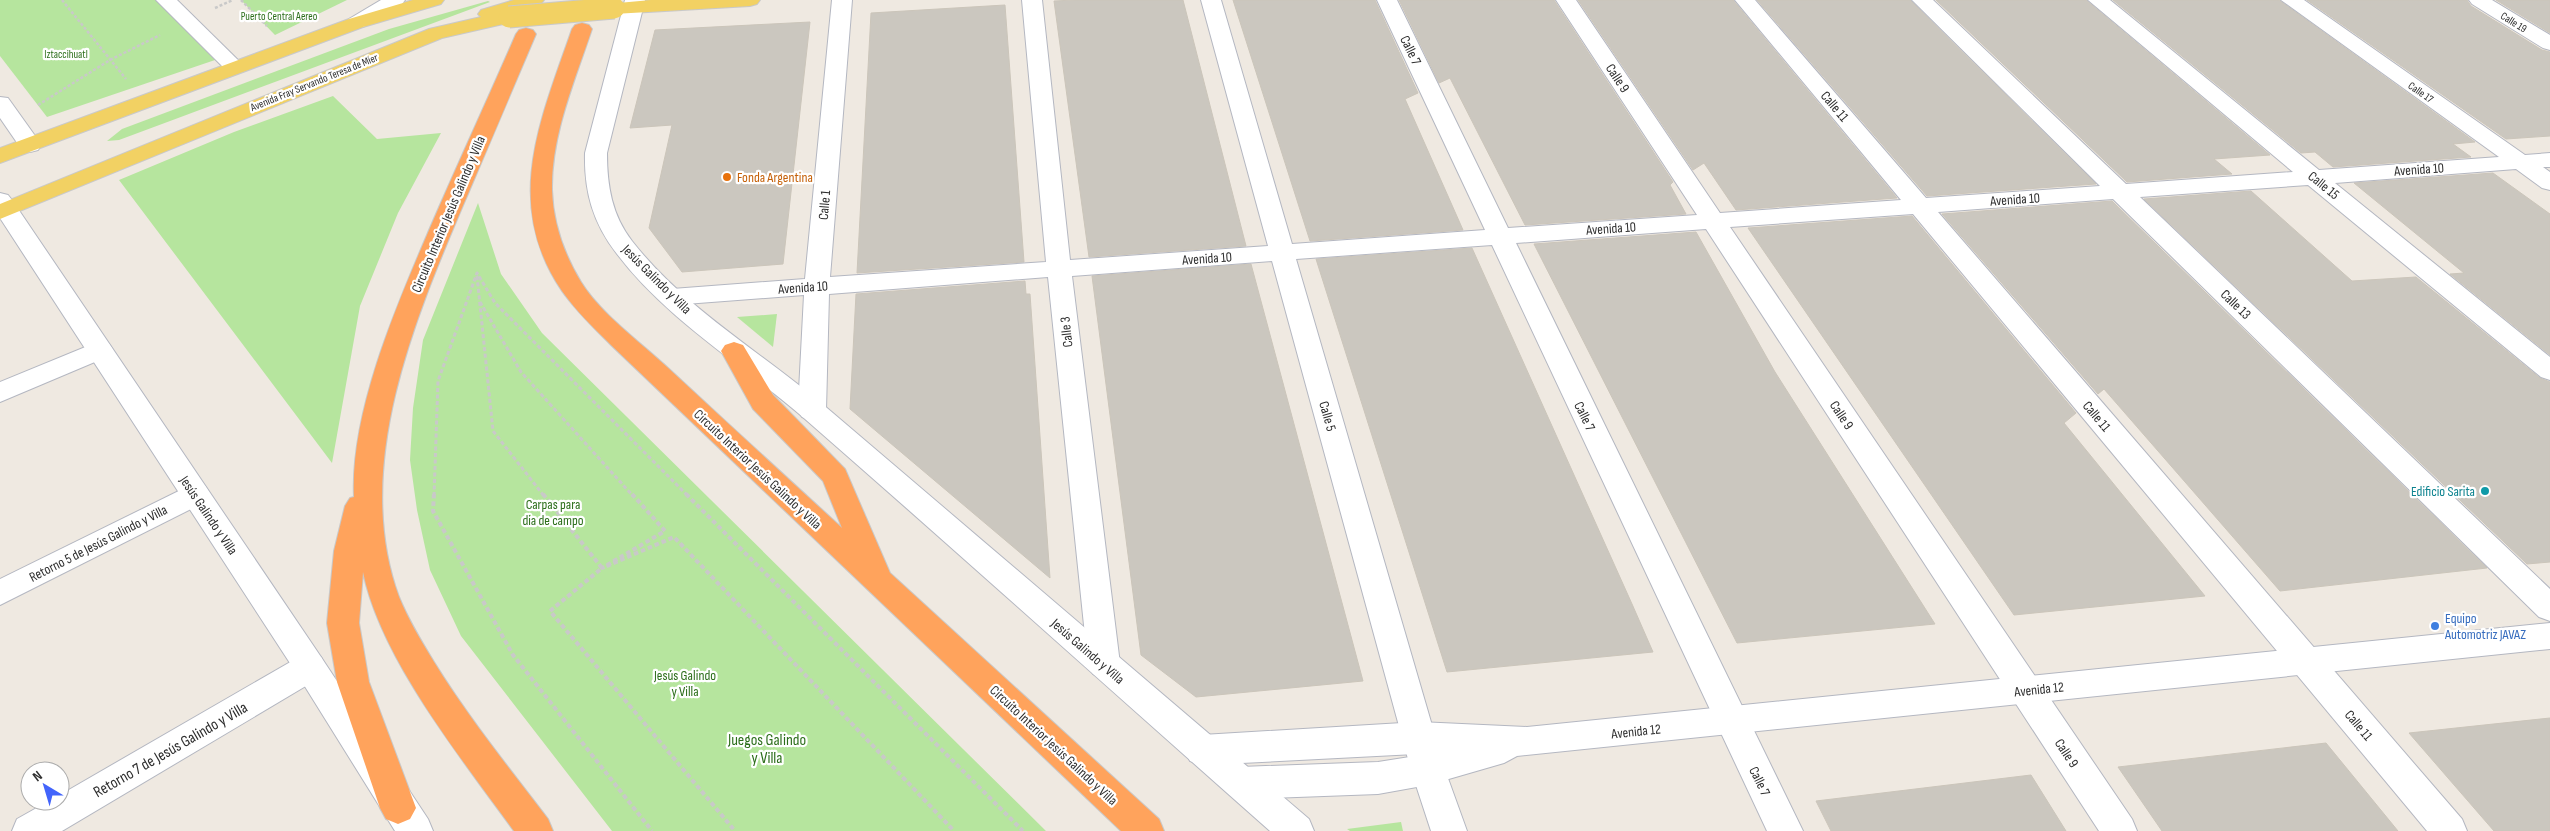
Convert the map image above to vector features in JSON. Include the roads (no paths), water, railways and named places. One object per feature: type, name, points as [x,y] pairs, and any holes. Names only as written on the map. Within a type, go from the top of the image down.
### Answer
[{"type":"highway","name":"Circuito Interior Jesús Galindo y Villa","points":[[517,19],[399,330],[380,395],[370,466],[370,536],[382,592],[416,662],[535,831]]},
{"type":"highway","name":"Circuito Interior Jesús Galindo y Villa","points":[[582,29],[542,155],[540,195],[544,231],[558,264],[572,288],[620,339],[1146,831]]},
{"type":"highway","points":[[734,351],[763,402],[835,476],[878,580]]},
{"type":"highway","points":[[370,466],[349,552],[343,623],[353,682],[407,819]]},
{"type":"main road","points":[[0,156],[145,100],[356,23],[434,0]]},
{"type":"main road","points":[[517,19],[534,0]]},
{"type":"main road","name":"Avenida Fray Servando Teresa de Mier","points":[[2,209],[436,33],[517,19],[627,4],[750,0]]},
{"type":"street","points":[[166,0],[234,67]]},
{"type":"street","points":[[356,23],[395,0]]},
{"type":"street","name":"Calle 1","points":[[812,410],[817,286],[842,0]]},
{"type":"street","name":"Calle 3","points":[[1032,0],[1059,268],[1104,664]]},
{"type":"street","name":"Calle 5","points":[[1211,0],[1428,770],[1449,831]]},
{"type":"street","name":"Calle 7","points":[[1387,0],[1785,831]]},
{"type":"street","name":"Calle 9","points":[[1566,0],[2118,831]]},
{"type":"street","name":"Calle 11","points":[[1745,0],[2449,831]]},
{"type":"street","name":"Calle 13","points":[[1922,0],[2550,608]]},
{"type":"street","name":"Calle 15","points":[[2098,0],[2550,371]]},
{"type":"street","name":"Calle 17","points":[[2291,0],[2550,183]]},
{"type":"street","name":"Calle 19","points":[[2478,0],[2550,44]]},
{"type":"street","name":"Jesús Galindo y Villa","points":[[627,4],[596,153],[595,175],[600,203],[610,226],[627,252],[672,297],[734,351],[812,410],[1296,831]]},
{"type":"street","points":[[6,111],[30,145]]},
{"type":"street","name":"Avenida 10","points":[[672,297],[2550,160]]},
{"type":"street","name":"Jesús Galindo y Villa","points":[[2,209],[100,350],[310,668],[407,819]]},
{"type":"street","points":[[0,393],[100,350]]},
{"type":"street","name":"Retorno 5 de Jesús Galindo y Villa","points":[[0,593],[195,494]]},
{"type":"street","name":"Avenida 12","points":[[1202,750],[1419,737],[1528,742],[2550,636]]},
{"type":"street","name":"Retorno 7 de Jesús Galindo y Villa","points":[[30,831],[310,668]]},
{"type":"street","name":"Avenida 12","points":[[1241,783],[1378,778],[1428,770],[1528,742]]},
{"type":"place","name":"Fonda Argentina","points":[[727,177]]},
{"type":"place","name":"Edificio Sarita","points":[[2485,491]]},
{"type":"place","name":"Equipo Automotriz JAVAZ","points":[[2435,626]]},
{"type":"park label","name":"Puerto Central Aereo","points":[[279,16]]},
{"type":"park label","name":"Iztaccihuatl","points":[[66,54]]},
{"type":"park label","name":"Carpas para dia de campo","points":[[553,512]]},
{"type":"park label","name":"Juegos Galindo y Villa","points":[[767,748]]}]
